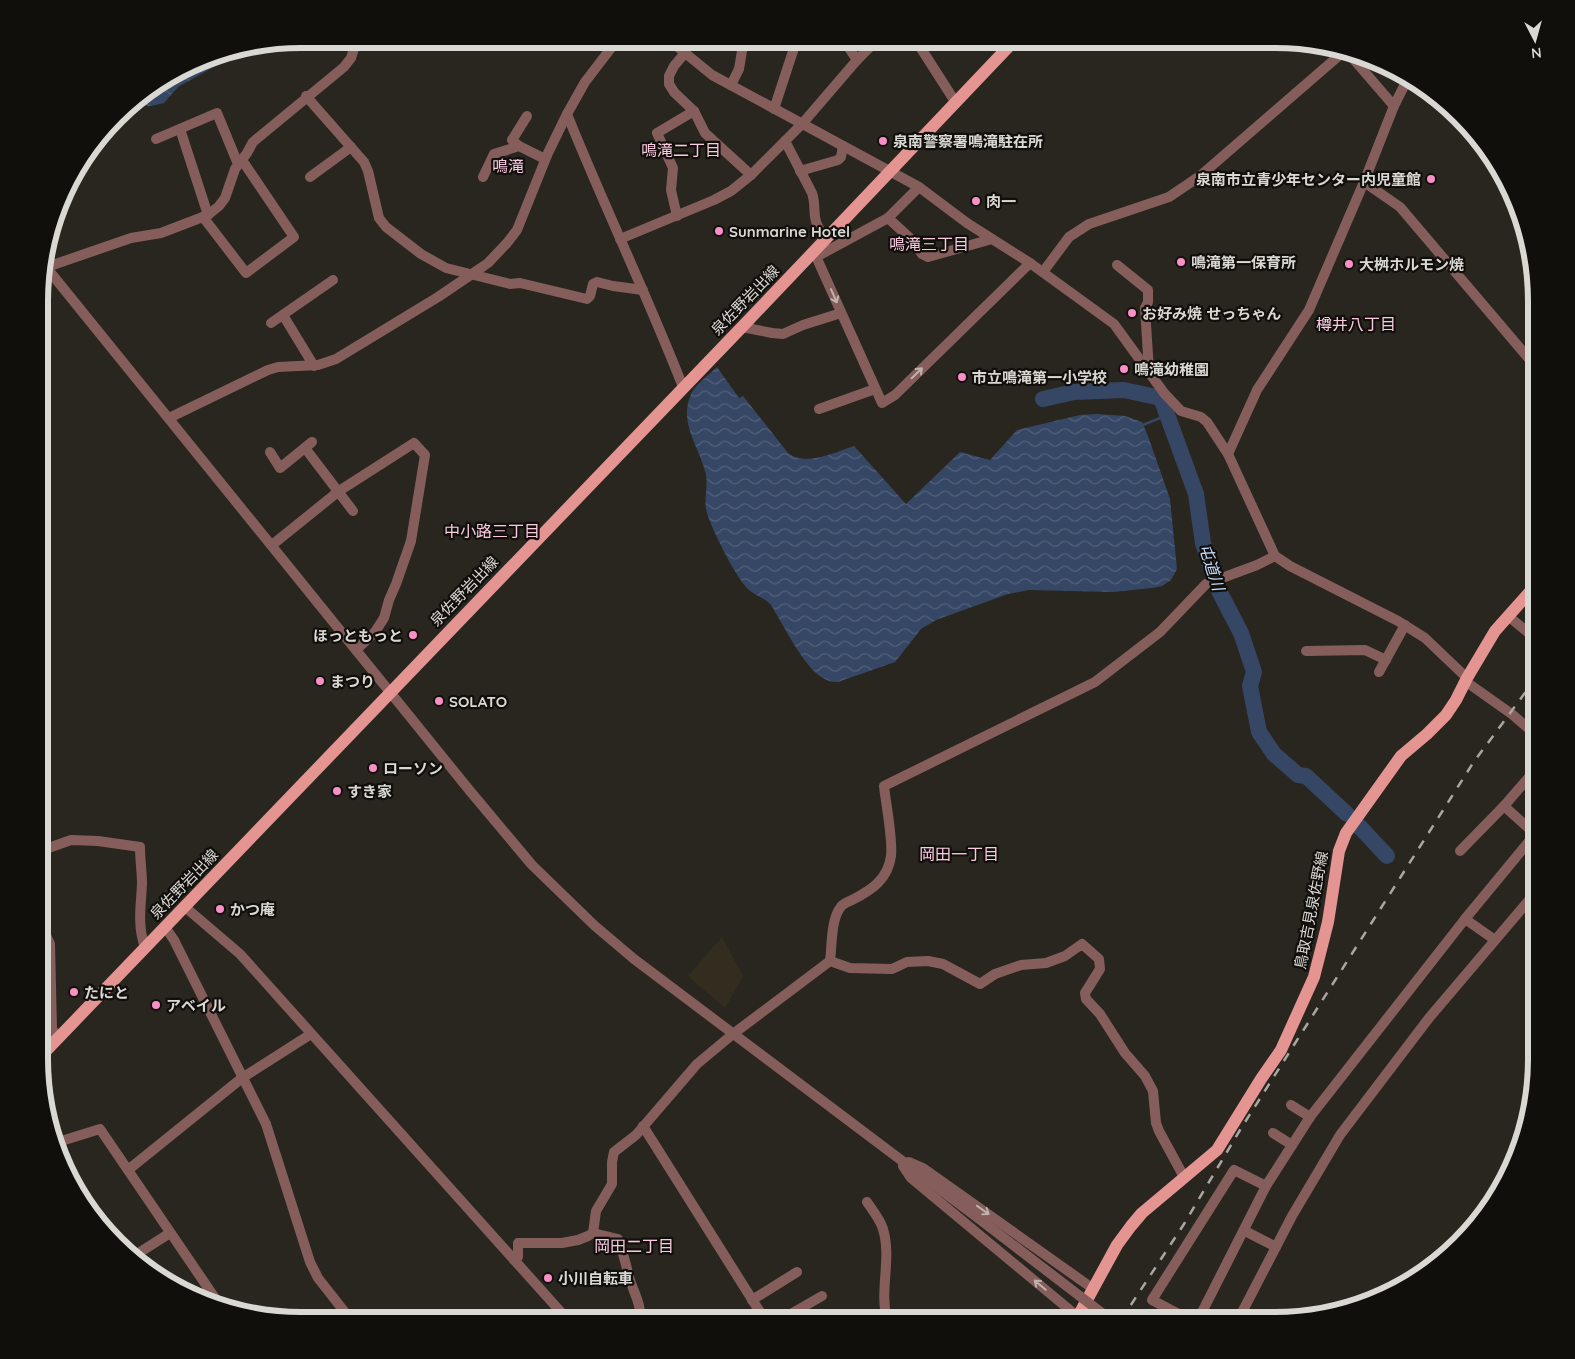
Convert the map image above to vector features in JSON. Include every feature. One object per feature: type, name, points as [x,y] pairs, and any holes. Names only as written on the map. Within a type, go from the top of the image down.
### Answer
[{"type":"main road","name":"泉佐野岩出線","points":[[48,1049],[683,387],[815,254],[826,238],[1008,48]]},
{"type":"main road","name":"鳥取吉見泉佐野線","points":[[1079,1312],[1117,1246],[1136,1219],[1217,1150],[1261,1078],[1281,1050],[1314,978],[1328,922],[1339,850],[1346,833],[1401,756],[1446,715],[1495,631],[1528,594]]},
{"type":"street","points":[[51,263],[131,238],[161,233],[206,216],[219,206],[225,198],[230,180],[253,142],[306,96],[344,67],[351,58],[354,48]]},
{"type":"street","points":[[678,48],[712,75],[919,187],[966,223],[1030,263],[1114,324],[1164,393],[1181,411],[1201,417],[1207,422],[1228,454],[1275,556],[1290,566],[1405,625],[1425,638],[1466,679],[1528,728]]},
{"type":"street","points":[[686,48],[669,76],[669,84],[674,92],[694,112],[705,133],[751,175]]},
{"type":"street","points":[[732,86],[739,69],[742,48]]},
{"type":"street","points":[[774,109],[794,48]]},
{"type":"street","points":[[849,48],[857,60]]},
{"type":"street","points":[[620,239],[714,200],[731,191],[751,175],[786,141],[869,48]]},
{"type":"street","points":[[921,48],[956,103]]},
{"type":"street","points":[[169,418],[268,370],[278,367],[314,366],[336,359],[438,298],[488,263],[518,230],[545,159],[567,114],[585,82],[610,49]]},
{"type":"street","points":[[1043,272],[1069,237],[1089,224],[1169,197],[1200,176],[1339,56]]},
{"type":"street","points":[[1355,61],[1394,106]]},
{"type":"street","points":[[1228,454],[1257,390],[1308,310],[1405,84]]},
{"type":"street","points":[[306,96],[364,162],[368,171],[379,218],[386,227],[422,254],[446,268],[510,284],[520,283],[587,299],[590,296],[593,284],[597,282],[643,290]]},
{"type":"street","points":[[677,216],[671,190],[673,168],[657,133],[694,112]]},
{"type":"street","points":[[156,139],[217,113],[240,162],[294,237],[246,273],[206,216],[180,129]]},
{"type":"street","points":[[567,114],[683,387]]},
{"type":"street","points":[[526,116],[512,140],[519,146],[545,159]]},
{"type":"street","points":[[786,141],[815,199],[815,219],[826,238]]},
{"type":"street","points":[[483,177],[494,154],[519,146]]},
{"type":"street","points":[[800,171],[838,160],[841,157],[843,146]]},
{"type":"street","points":[[310,177],[351,147]]},
{"type":"street","points":[[1364,182],[1400,206],[1528,358]]},
{"type":"street","points":[[919,187],[888,218],[815,254],[882,403],[895,395],[1030,263]]},
{"type":"street","points":[[888,218],[912,240],[922,254],[928,257],[992,239]]},
{"type":"street","points":[[1117,265],[1148,290],[1148,302],[1145,308],[1149,372]]},
{"type":"street","points":[[49,272],[476,799],[532,865],[563,897],[634,959],[1101,1312]]},
{"type":"street","points":[[271,323],[332,280]]},
{"type":"street","points":[[742,327],[783,334],[803,325],[841,313]]},
{"type":"street","points":[[283,314],[314,366]]},
{"type":"street","points":[[819,410],[875,389]]},
{"type":"street","points":[[272,545],[339,491],[414,443],[425,455],[411,541],[384,618],[375,632],[356,650]]},
{"type":"street","points":[[270,452],[280,468],[309,445],[353,511]]},
{"type":"street","points":[[514,1260],[518,1256],[518,1243],[578,1240],[592,1233],[596,1211],[612,1184],[614,1152],[643,1126],[697,1064],[733,1034],[830,961],[836,916],[841,906],[872,890],[880,882],[891,856],[884,786],[1095,682],[1160,632],[1206,584],[1257,565],[1275,556]]},
{"type":"street","points":[[1508,616],[1528,632]]},
{"type":"street","points":[[1379,672],[1405,625]]},
{"type":"street","points":[[1306,651],[1364,650],[1386,660]]},
{"type":"street","points":[[1460,851],[1528,778]]},
{"type":"street","points":[[1504,806],[1528,827]]},
{"type":"street","points":[[48,848],[71,840],[98,841],[140,848],[142,885],[140,923],[141,935],[146,947]]},
{"type":"street","points":[[1202,1312],[1245,1231],[1266,1186],[1310,1118],[1464,919],[1528,843]]},
{"type":"street","points":[[1242,1312],[1292,1216],[1340,1135],[1430,1018],[1528,901]]},
{"type":"street","points":[[185,906],[240,954],[561,1312]]},
{"type":"street","points":[[1464,919],[1494,940]]},
{"type":"street","points":[[165,927],[174,940],[266,1124],[310,1262],[318,1278],[345,1312]]},
{"type":"street","points":[[48,940],[50,944],[52,1029],[58,1038]]},
{"type":"street","points":[[830,961],[850,968],[892,969],[907,962],[928,961],[942,964],[980,984],[995,974],[1021,965],[1046,963],[1065,956],[1082,944],[1098,959],[1100,969],[1085,993],[1086,999],[1100,1014],[1126,1053],[1145,1076],[1153,1091],[1156,1123],[1159,1131],[1184,1177]]},
{"type":"street","points":[[128,1170],[242,1078],[311,1034]]},
{"type":"street","points":[[1291,1105],[1310,1118]]},
{"type":"street","points":[[643,1126],[760,1312]]},
{"type":"street","points":[[61,1141],[100,1129],[213,1296]]},
{"type":"street","points":[[1273,1133],[1292,1145]]},
{"type":"street","points":[[897,1158],[923,1168],[1092,1288]]},
{"type":"street","points":[[897,1158],[911,1178],[1069,1312]]},
{"type":"street","points":[[1175,1312],[1152,1300],[1234,1170],[1266,1186]]},
{"type":"street","points":[[866,1202],[883,1228],[886,1244],[885,1312]]},
{"type":"street","points":[[1245,1231],[1276,1247]]},
{"type":"street","points":[[139,1253],[170,1233]]},
{"type":"street","points":[[592,1233],[618,1239],[626,1259],[629,1278],[638,1300],[639,1312]]},
{"type":"street","points":[[752,1300],[797,1272]]},
{"type":"street","points":[[794,1312],[822,1296]]},
{"type":"shaded area","points":[[722,937],[743,976],[725,1008],[688,976]]},
{"type":"water","points":[[230,58],[178,87],[164,103],[151,106],[139,106],[174,81]]},
{"type":"water","points":[[717,367],[739,398],[743,396],[788,453],[803,459],[812,459],[830,455],[854,446],[906,504],[960,452],[990,460],[1017,430],[1080,415],[1125,416],[1142,422],[1170,499],[1177,569],[1171,580],[1162,586],[1152,588],[1113,592],[1028,590],[1008,594],[936,620],[921,629],[895,662],[838,682],[827,680],[816,673],[801,656],[771,605],[749,590],[744,584],[724,552],[708,517],[706,509],[706,475],[691,435],[687,415],[691,394]]},
{"type":"waterway","name":"屯道川","points":[[1043,399],[1074,392],[1124,390],[1161,398],[1196,494],[1203,543],[1217,587],[1241,633],[1254,672],[1250,686],[1259,732],[1274,754],[1298,775],[1306,776],[1347,814]]},
{"type":"waterway","points":[[1143,425],[1167,415]]},
{"type":"waterway","name":"屯道川","points":[[1359,826],[1387,856]]},
{"type":"railway","points":[[1126,1312],[1184,1224],[1240,1130],[1473,763],[1528,689]]},
{"type":"place","name":"泉南警察署鳴滝駐在所","points":[[883,141]]},
{"type":"place","name":"泉南市立青少年センター内児童館","points":[[1431,179]]},
{"type":"place","name":"肉一","points":[[976,201]]},
{"type":"place","name":"Sunmarine Hotel","points":[[719,231]]},
{"type":"place","name":"鳴滝第一保育所","points":[[1181,262]]},
{"type":"place","name":"大桝ホルモン焼","points":[[1349,264]]},
{"type":"place","name":"お好み焼 せっちゃん","points":[[1132,313]]},
{"type":"place","name":"鳴滝幼稚園","points":[[1124,369]]},
{"type":"place","name":"市立鳴滝第一小学校","points":[[962,377]]},
{"type":"place","name":"ほっともっと","points":[[413,635]]},
{"type":"place","name":"まつり","points":[[320,681]]},
{"type":"place","name":"SOLATO","points":[[439,701]]},
{"type":"place","name":"ローソン","points":[[373,768]]},
{"type":"place","name":"すき家","points":[[337,791]]},
{"type":"place","name":"かつ庵","points":[[220,909]]},
{"type":"place","name":"たにと","points":[[74,992]]},
{"type":"place","name":"アベイル","points":[[156,1005]]},
{"type":"place","name":"小川自転車","points":[[548,1278]]},
{"type":"district","name":"鳴滝二丁目","points":[[681,150]]},
{"type":"district","name":"鳴滝","points":[[508,166]]},
{"type":"district","name":"鳴滝三丁目","points":[[929,244]]},
{"type":"district","name":"樽井八丁目","points":[[1356,324]]},
{"type":"district","name":"中小路三丁目","points":[[492,531]]},
{"type":"district","name":"岡田一丁目","points":[[959,854]]},
{"type":"district","name":"岡田二丁目","points":[[634,1246]]}]
